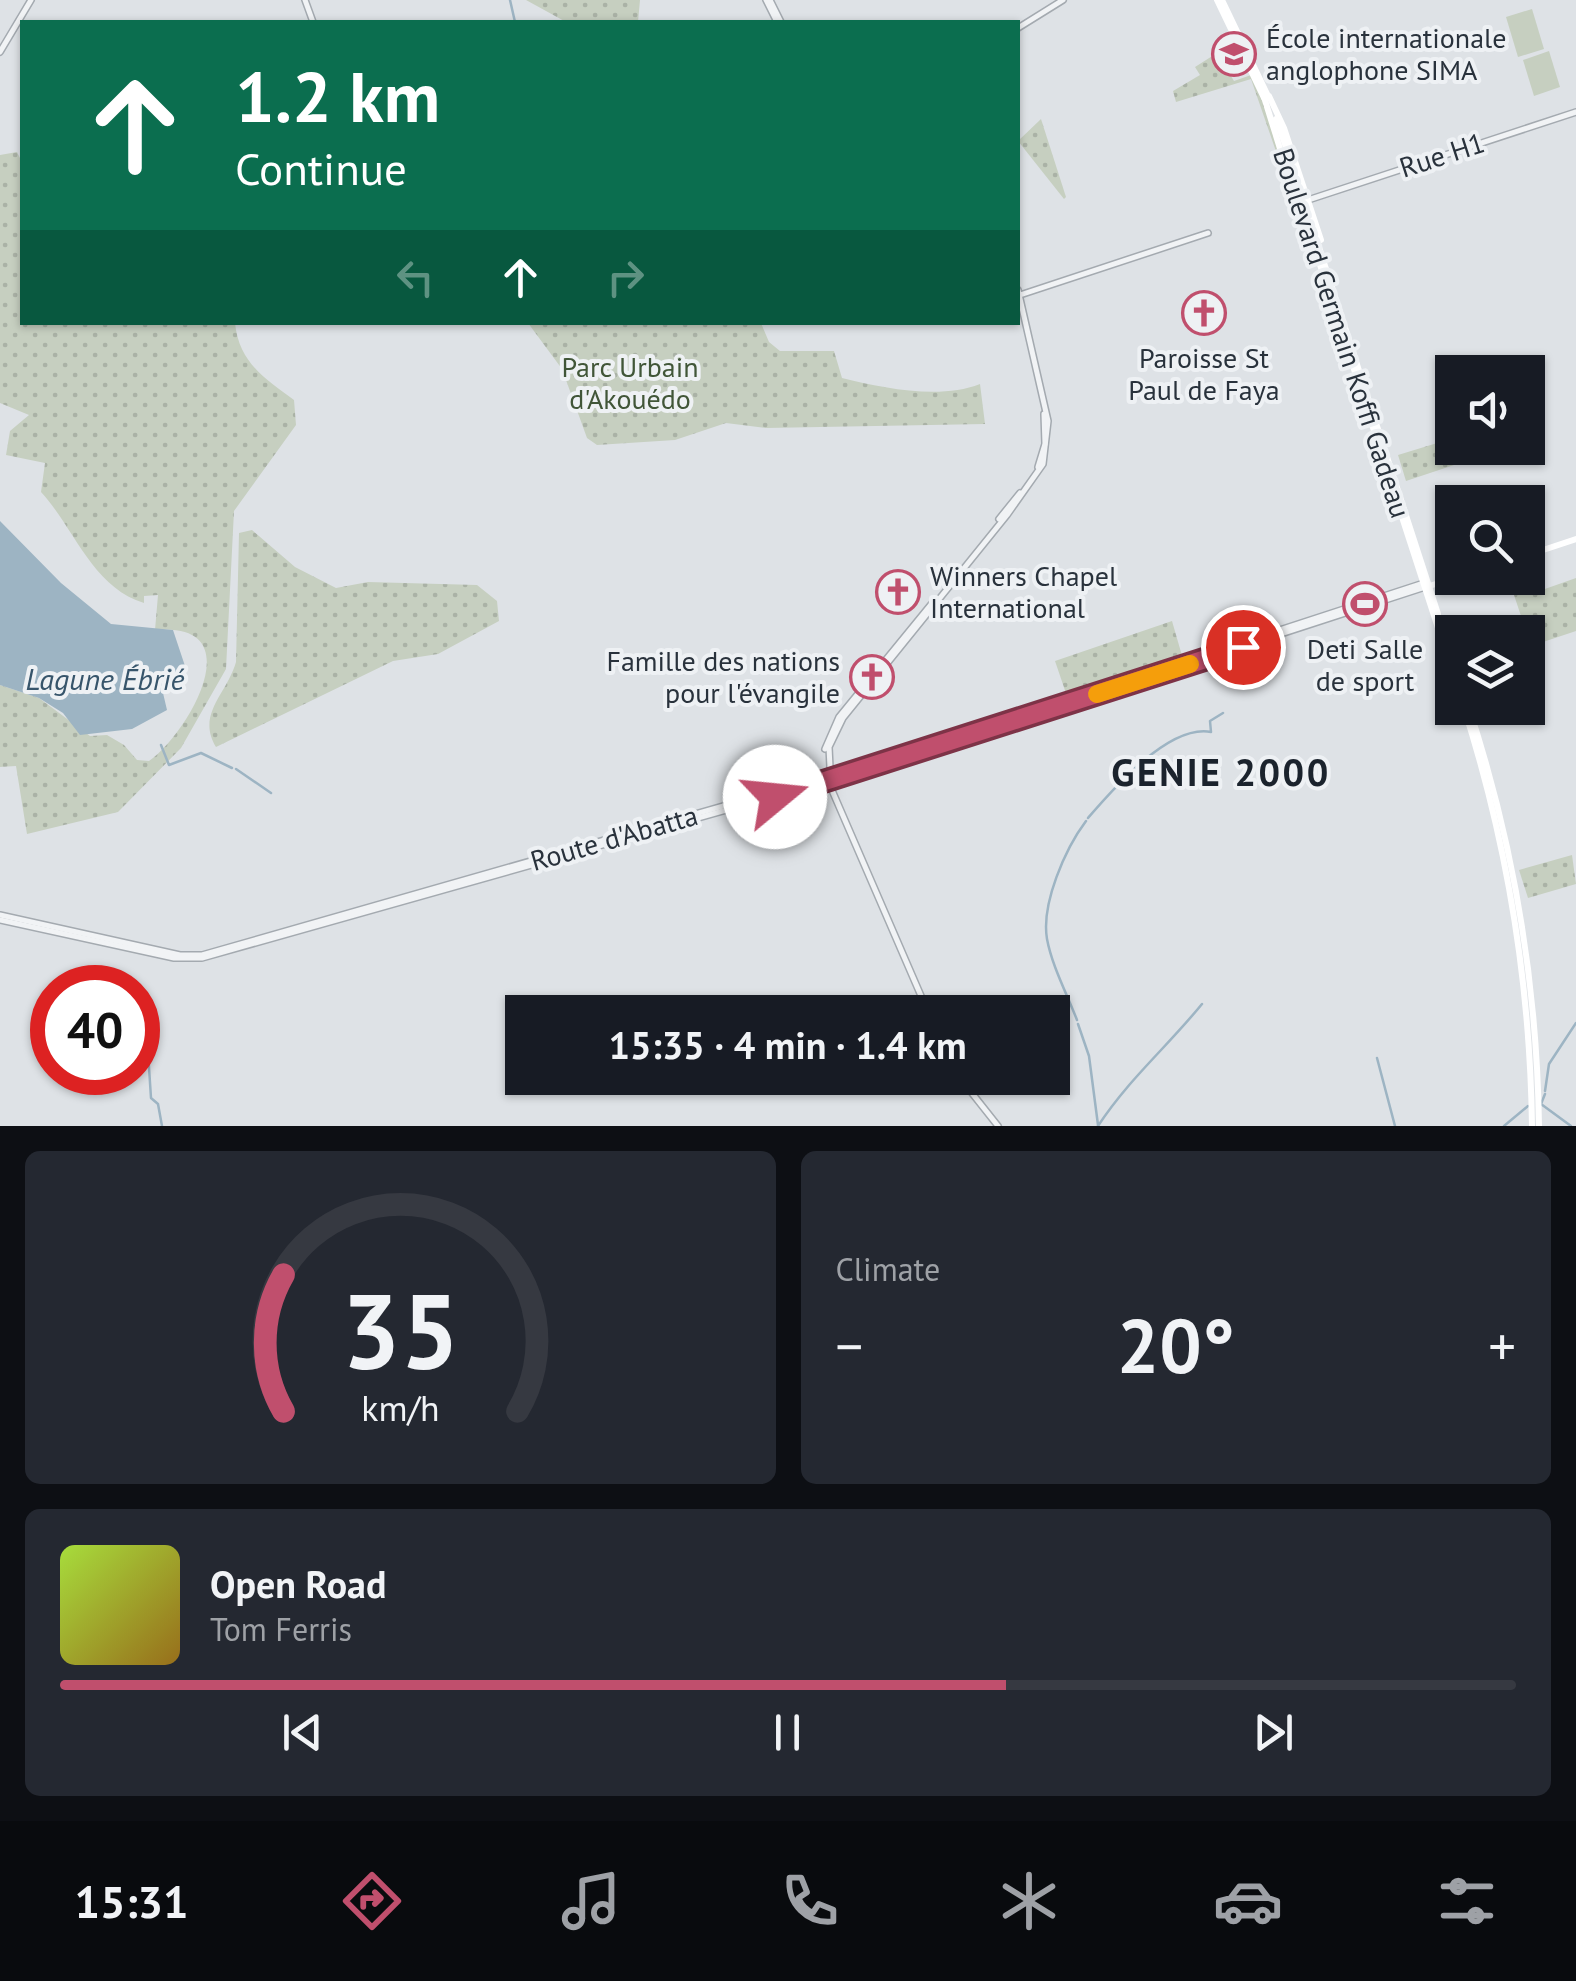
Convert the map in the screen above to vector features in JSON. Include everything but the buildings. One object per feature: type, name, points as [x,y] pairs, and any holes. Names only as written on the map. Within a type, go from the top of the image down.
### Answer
[{"type":"main road","name":"Boulevard Germain Koffi Gadeau","points":[[1220,0],[1266,96],[1435,615]]},
{"type":"main road","points":[[1266,96],[1308,200],[1340,317]]},
{"type":"main road","points":[[1266,96],[1296,204],[1340,317]]},
{"type":"main road","points":[[1545,547],[1576,537]]},
{"type":"main road","points":[[1426,584],[1435,581]]},
{"type":"main road","name":"Boulevard Germain Koffi Gadeau","points":[[1426,584],[1437,615]]},
{"type":"main road","points":[[1472,725],[1502,820],[1527,935],[1537,1022],[1535,1126]]},
{"type":"street","points":[[0,52],[31,0]]},
{"type":"street","points":[[1020,27],[1064,0]]},
{"type":"street","name":"Rue H1","points":[[1296,204],[1576,112]]},
{"type":"street","points":[[1020,294],[1208,233]]},
{"type":"street","points":[[919,995],[827,779],[829,747],[836,728],[1007,516],[1043,464],[1048,421],[1020,303]]},
{"type":"street","name":"Route d'Abatta","points":[[827,779],[1426,584]]},
{"type":"street","name":"Route d'Abatta","points":[[0,917],[170,958],[202,958],[827,779],[1190,664],[1426,584]]},
{"type":"street","points":[[975,1095],[1000,1126]]},
{"type":"green space","points":[[526,0],[640,0],[638,20],[562,20]]},
{"type":"green space","points":[[1532,9],[1544,49],[1518,57],[1506,17]]},
{"type":"green space","points":[[1549,51],[1560,87],[1534,96],[1523,60]]},
{"type":"green space","points":[[1217,53],[1234,81],[1254,74],[1284,162],[1280,163],[1251,79],[1176,102],[1173,91],[1200,75],[1195,67]]},
{"type":"green space","points":[[1041,119],[1064,199],[1020,144]]},
{"type":"green space","points":[[17,152],[20,158],[20,325],[235,325],[248,359],[294,400],[296,425],[234,511],[226,669],[181,748],[118,812],[27,834],[16,766],[0,767],[0,685],[39,698],[90,736],[107,735],[124,745],[137,760],[149,761],[180,729],[194,706],[207,661],[201,643],[185,632],[155,630],[158,595],[144,596],[144,603],[126,595],[98,571],[41,492],[45,463],[6,455],[10,431],[29,415],[0,403],[0,155]]},
{"type":"green space","name":"Parc Urbain d'Akouédo","points":[[529,325],[762,325],[769,342],[780,351],[834,351],[842,378],[930,392],[980,384],[985,424],[766,428],[726,423],[675,440],[597,445],[587,438],[562,369]]},
{"type":"green space","points":[[1435,444],[1435,465],[1454,465],[1406,481],[1398,455]]},
{"type":"green space","points":[[252,530],[295,567],[336,588],[368,582],[477,585],[497,601],[499,621],[438,654],[393,661],[216,747],[209,724],[211,714],[236,662],[239,533]]},
{"type":"green space","points":[[1576,578],[1576,631],[1545,641],[1545,615],[1521,615],[1514,595],[1545,595],[1545,589]]},
{"type":"green space","points":[[1172,621],[1187,673],[1072,711],[1055,661]]},
{"type":"green space","points":[[1572,855],[1576,884],[1528,898],[1519,870]]},
{"type":"water","name":"Lagune Ébrié","points":[[0,521],[61,583],[111,624],[173,630],[186,669],[178,690],[178,680],[163,693],[167,710],[132,729],[80,735],[63,713],[39,698],[0,685]]},
{"type":"waterway","points":[[510,0],[515,20]]},
{"type":"waterway","points":[[1088,818],[1143,761],[1178,738],[1211,732],[1210,721],[1223,713]]},
{"type":"waterway","points":[[161,745],[169,765],[201,753],[232,768]]},
{"type":"waterway","points":[[236,769],[271,793]]},
{"type":"waterway","points":[[1077,1020],[1052,959],[1046,925],[1056,877],[1086,821]]},
{"type":"waterway","points":[[1098,1126],[1202,1004]]},
{"type":"waterway","points":[[1545,1091],[1549,1064],[1576,1023]]},
{"type":"waterway","points":[[1078,1024],[1089,1056],[1098,1125]]},
{"type":"waterway","points":[[1377,1058],[1395,1126]]},
{"type":"waterway","points":[[1545,1094],[1541,1104],[1571,1126]]},
{"type":"waterway","points":[[151,1095],[158,1104],[162,1126]]},
{"type":"waterway","points":[[1504,1126],[1528,1106]]},
{"type":"slow traffic","points":[[1097,694],[1190,664]]},
{"type":"place","name":"École internationale anglophone SIMA","points":[[1234,54]]},
{"type":"place","name":"Paroisse St Paul de Faya","points":[[1204,313]]},
{"type":"place","name":"Winners Chapel International","points":[[898,592]]},
{"type":"place","name":"Deti Salle de sport","points":[[1365,604]]},
{"type":"place","name":"Famille des nations pour l'évangile","points":[[872,677]]},
{"type":"district","name":"GENIE 2000","points":[[1221,773]]},
{"type":"route","points":[[775,797],[1243,647]]}]
